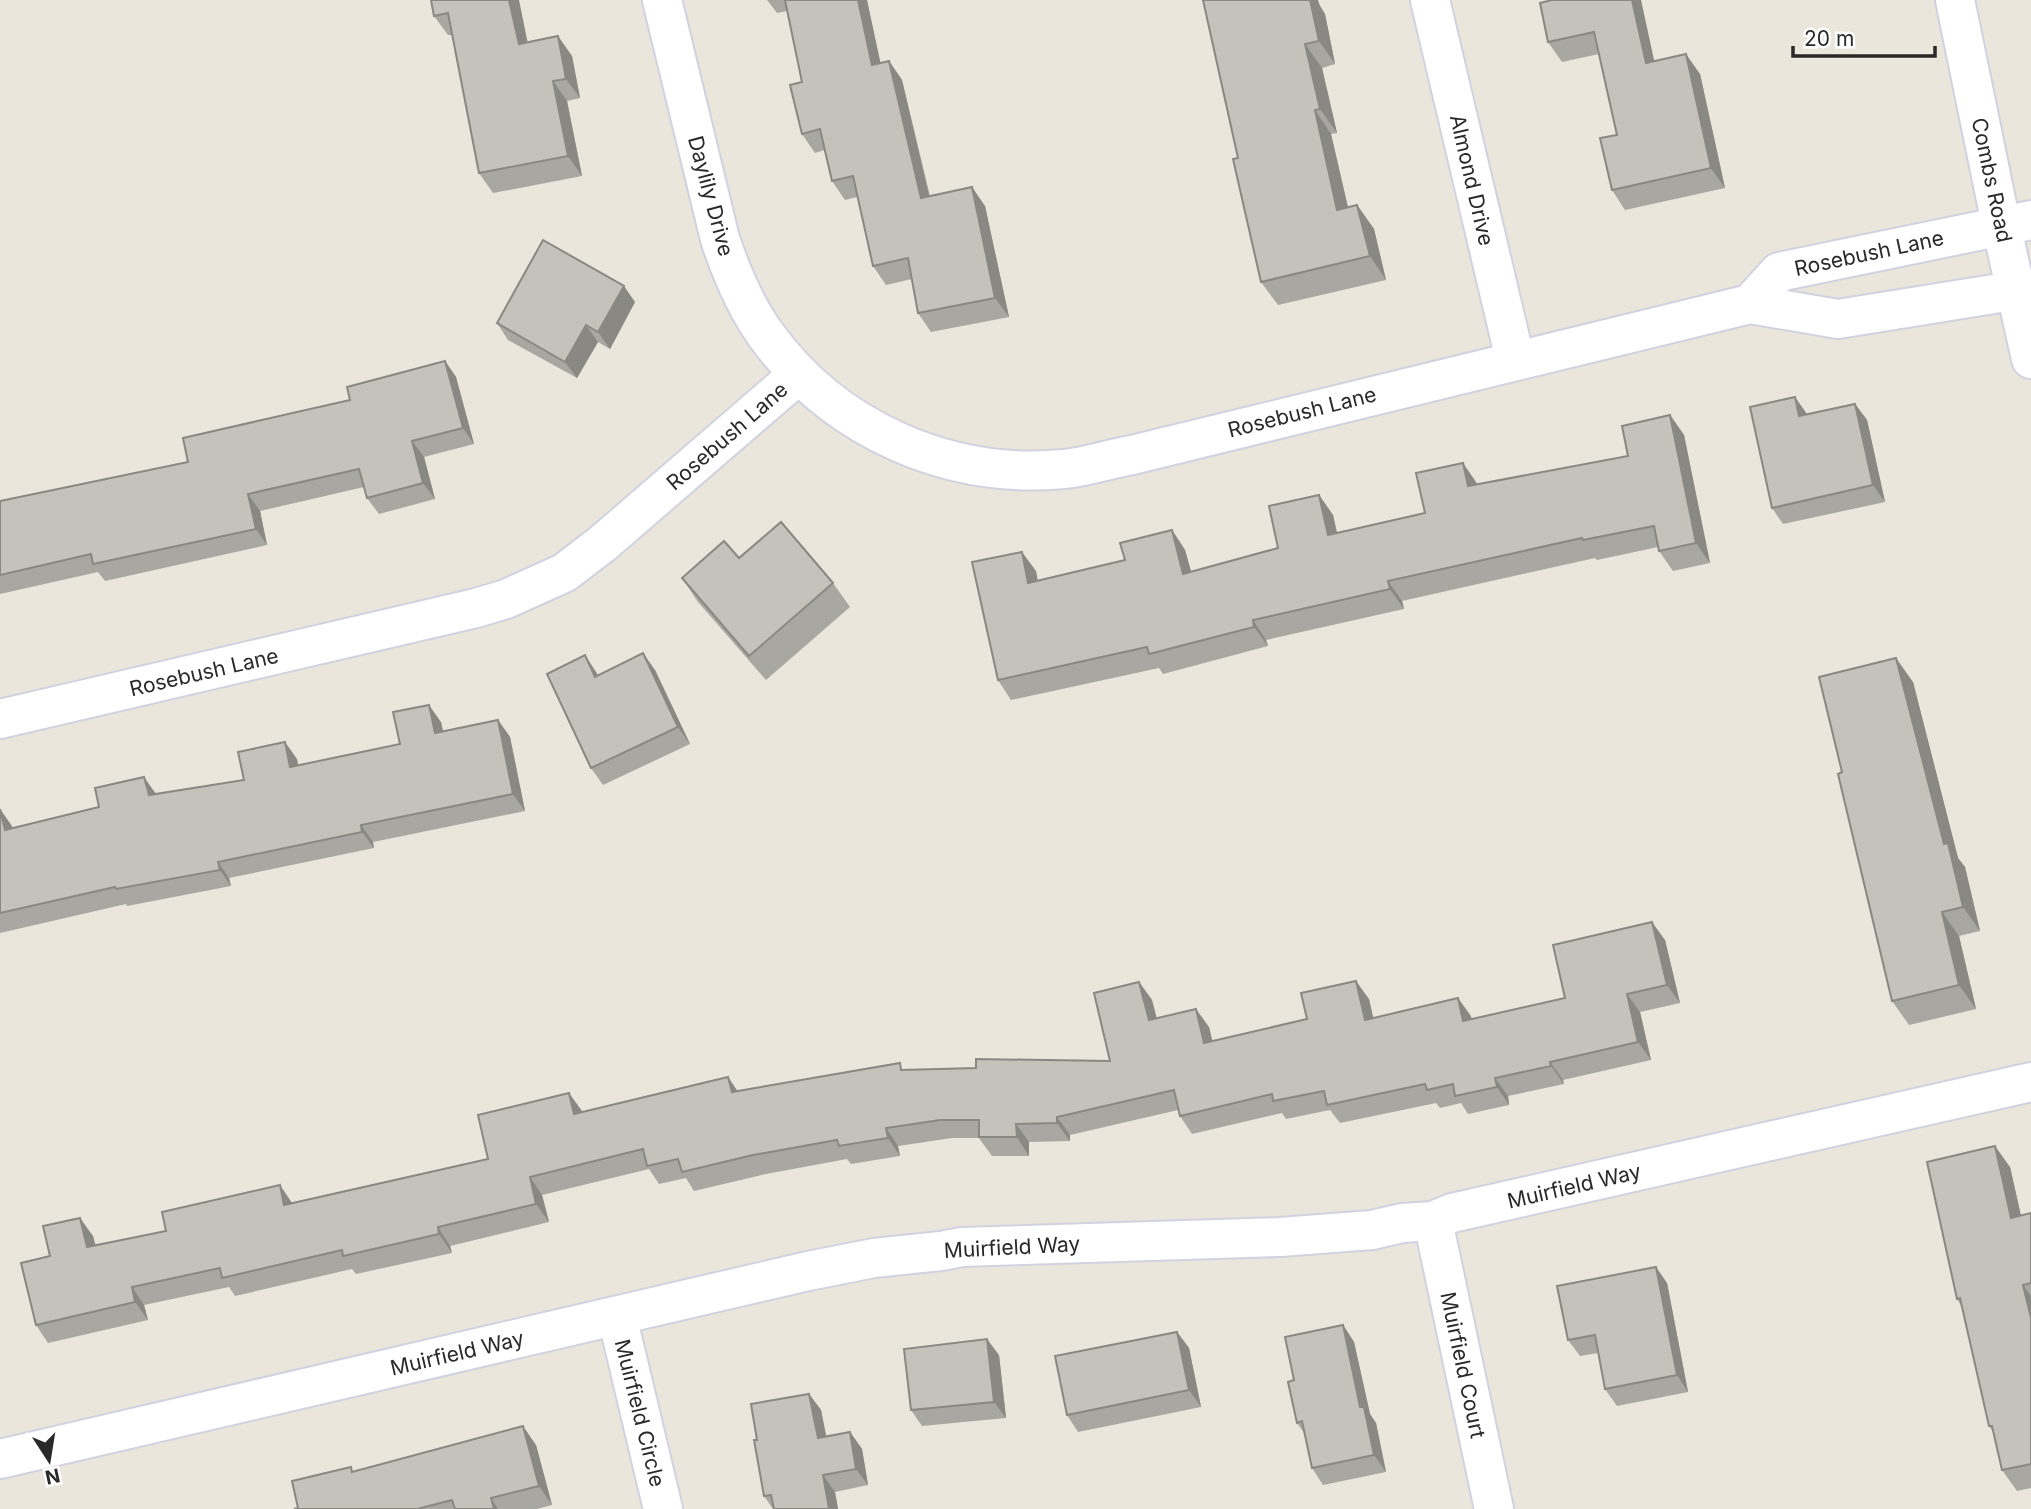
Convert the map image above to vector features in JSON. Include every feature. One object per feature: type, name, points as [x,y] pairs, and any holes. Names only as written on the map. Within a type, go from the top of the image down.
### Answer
[{"type":"street","name":"Daylily Drive","points":[[662,0],[720,239],[731,272],[765,334],[799,374]]},
{"type":"street","name":"Almond Drive","points":[[1430,0],[1515,359]]},
{"type":"street","name":"Combs Road","points":[[1955,0],[2016,222],[2031,359]]},
{"type":"street","name":"Rosebush Lane","points":[[1750,304],[1779,272],[2016,222]]},
{"type":"street","name":"Rosebush Lane","points":[[0,719],[449,615],[506,599],[564,573],[602,544],[799,374],[852,418],[912,449],[954,462],[1021,470],[1065,469],[1750,304],[1838,319],[2023,290]]},
{"type":"street","name":"Muirfield Way","points":[[0,1459],[808,1271],[874,1258],[962,1247],[1280,1237],[1372,1230],[1402,1223],[1433,1221],[1452,1213],[2031,1082]]},
{"type":"street","name":"Muirfield Court","points":[[1433,1221],[1494,1509]]},
{"type":"street","name":"Muirfield Circle","points":[[617,1316],[663,1509]]},
{"type":"building","points":[[431,0],[509,0],[519,44],[558,36],[566,79],[553,81],[568,156],[479,173],[448,13],[434,16]]},
{"type":"building","points":[[785,0],[858,0],[872,65],[889,61],[921,198],[972,187],[995,298],[918,313],[908,258],[873,266],[853,176],[832,181],[820,129],[802,134],[790,85],[802,82]]},
{"type":"building","points":[[1203,0],[1310,0],[1319,41],[1305,44],[1320,109],[1315,110],[1337,210],[1357,205],[1370,256],[1261,282],[1233,159],[1238,158]]},
{"type":"building","points":[[1552,0],[1632,0],[1646,63],[1686,54],[1711,168],[1612,190],[1600,138],[1617,135],[1594,32],[1548,42],[1540,3]]},
{"type":"building","points":[[543,240],[624,286],[598,332],[586,325],[565,362],[497,323]]},
{"type":"building","points":[[445,361],[463,428],[412,441],[423,483],[367,498],[359,469],[248,494],[256,529],[93,564],[91,554],[0,575],[0,501],[188,462],[183,438],[350,400],[347,387]]},
{"type":"building","points":[[1795,397],[1799,416],[1855,404],[1873,485],[1772,508],[1750,407]]},
{"type":"building","points":[[1670,415],[1696,543],[1659,551],[1654,526],[1583,540],[1582,538],[1388,581],[1390,589],[1253,620],[1254,627],[1149,654],[1147,647],[998,680],[972,562],[1022,552],[1028,583],[1125,560],[1120,543],[1172,530],[1183,574],[1278,548],[1269,506],[1319,495],[1328,535],[1425,513],[1416,473],[1463,463],[1468,486],[1628,456],[1622,426]]},
{"type":"building","points":[[781,522],[833,583],[749,656],[682,578],[724,541],[739,558]]},
{"type":"building","points":[[643,653],[678,727],[591,768],[547,674],[585,655],[595,677]]},
{"type":"building","points":[[1896,658],[1944,844],[1948,843],[1963,907],[1942,912],[1959,985],[1892,1001],[1838,774],[1842,772],[1819,677]]},
{"type":"building","points":[[429,705],[435,733],[498,720],[513,794],[361,825],[362,832],[218,862],[220,870],[116,889],[115,887],[0,913],[0,809],[5,830],[99,807],[95,788],[144,777],[149,795],[244,780],[238,752],[285,742],[290,767],[400,744],[393,712]]},
{"type":"building","points":[[1652,922],[1667,985],[1627,994],[1638,1042],[1495,1078],[1497,1087],[1455,1096],[1453,1084],[1427,1090],[1425,1084],[1327,1105],[1324,1091],[1273,1101],[1272,1094],[1180,1116],[1174,1090],[1057,1117],[1057,1123],[1016,1124],[1017,1137],[979,1137],[979,1120],[940,1120],[886,1128],[888,1138],[839,1146],[837,1140],[753,1155],[682,1172],[678,1159],[647,1166],[643,1149],[530,1177],[536,1204],[438,1227],[439,1234],[343,1256],[342,1250],[222,1278],[220,1268],[132,1287],[135,1302],[36,1325],[21,1263],[50,1256],[43,1226],[80,1218],[87,1247],[166,1231],[162,1212],[280,1185],[284,1205],[488,1159],[478,1115],[569,1093],[574,1114],[728,1077],[732,1092],[900,1063],[901,1070],[976,1068],[976,1059],[1110,1061],[1094,993],[1139,982],[1149,1020],[1196,1009],[1204,1043],[1307,1019],[1301,993],[1356,981],[1365,1020],[1458,998],[1463,1021],[1565,998],[1553,945]]},
{"type":"building","points":[[1995,1146],[2011,1218],[2031,1213],[2031,1283],[2023,1285],[2031,1318],[2031,1464],[2002,1470],[1992,1426],[1989,1426],[1960,1298],[1957,1299],[1927,1162]]},
{"type":"building","points":[[1656,1267],[1677,1375],[1605,1389],[1595,1335],[1568,1340],[1557,1286]]},
{"type":"building","points":[[1343,1325],[1360,1407],[1364,1407],[1374,1455],[1312,1468],[1302,1421],[1297,1423],[1288,1382],[1294,1380],[1285,1337]]},
{"type":"building","points":[[1177,1332],[1189,1390],[1067,1415],[1055,1356]]},
{"type":"building","points":[[987,1339],[994,1402],[911,1410],[904,1349]]},
{"type":"building","points":[[809,1394],[818,1438],[850,1432],[856,1469],[823,1475],[829,1509],[774,1509],[771,1495],[764,1496],[751,1404]]},
{"type":"building","points":[[523,1426],[539,1486],[491,1498],[494,1509],[455,1509],[452,1500],[417,1509],[294,1509],[298,1508],[292,1481],[351,1467],[352,1472]]}]
